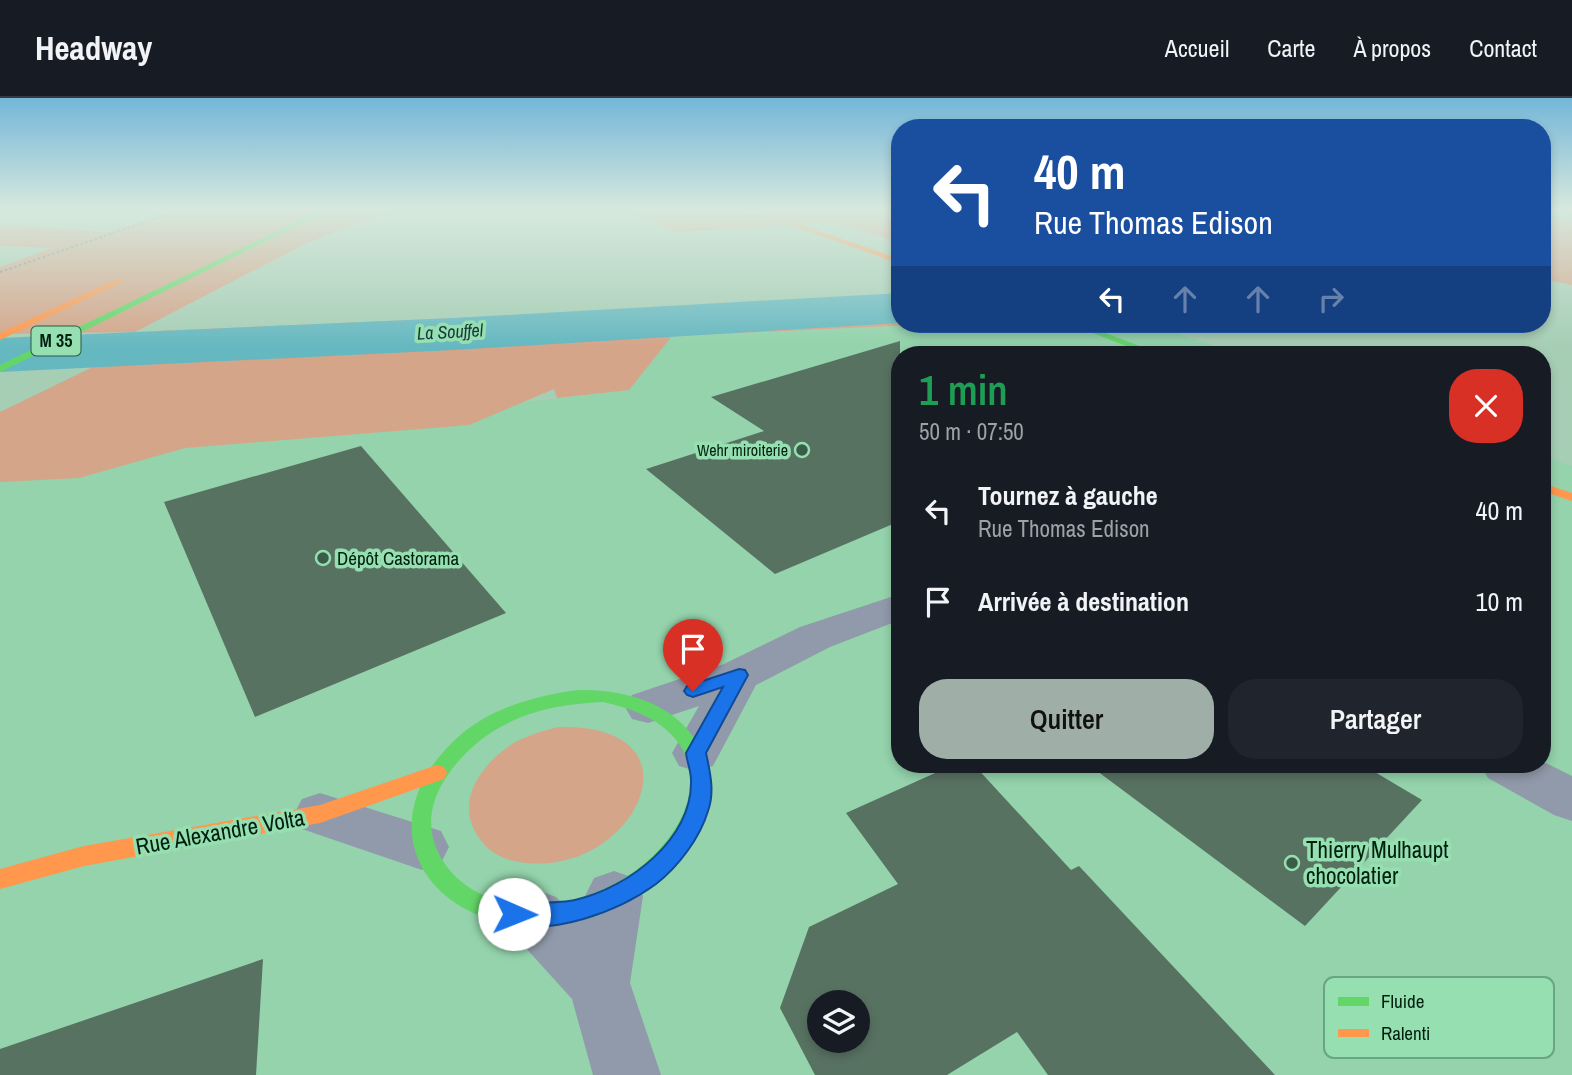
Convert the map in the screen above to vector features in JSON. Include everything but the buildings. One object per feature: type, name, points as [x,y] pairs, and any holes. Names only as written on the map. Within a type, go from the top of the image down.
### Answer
[{"type":"main road","name":"M 35","points":[[0,369],[235,255]]},
{"type":"main road","name":"M 35","points":[[0,337],[139,273]]},
{"type":"main road","points":[[1099,333],[1134,346]]},
{"type":"main road","points":[[1121,341],[1148,346]]},
{"type":"main road","points":[[1551,490],[1572,497]]},
{"type":"main road","points":[[603,696],[630,700],[648,706],[676,724],[696,753],[702,779],[698,810],[678,846],[648,876],[614,896],[576,911],[535,916],[493,911],[457,895],[440,881],[422,847],[421,811],[437,773],[463,743],[494,721],[530,705],[566,697],[603,696]]},
{"type":"main road","name":"Rue Alexandre Volta","points":[[0,879],[84,856],[320,814],[437,773]]},
{"type":"street","points":[[648,706],[739,675],[815,637],[891,609]]},
{"type":"street","points":[[696,753],[739,675]]},
{"type":"street","points":[[1520,773],[1572,800]]},
{"type":"street","points":[[320,814],[422,847]]},
{"type":"street","points":[[614,896],[599,983],[627,1075]]},
{"type":"street","points":[[535,916],[599,983]]},
{"type":"path","points":[[0,272],[51,255]]},
{"type":"shaded area","points":[[34,255],[284,255],[135,332],[0,334],[0,267]]},
{"type":"shaded area","points":[[1551,255],[1572,255],[1572,285],[1551,281]]},
{"type":"shaded area","points":[[891,299],[891,326],[672,336],[629,390],[557,398],[554,389],[469,425],[185,448],[79,478],[0,482],[0,412],[99,364],[158,331]]},
{"type":"shaded area","points":[[891,326],[891,333],[1175,333],[1215,346],[891,346],[891,773],[1551,773],[1551,459],[1572,466],[1572,1075],[0,1075],[0,464],[629,390],[671,336]]},
{"type":"shaded area","points":[[558,727],[606,733],[633,750],[643,774],[638,802],[620,829],[592,850],[556,862],[506,859],[486,846],[474,830],[469,805],[471,792],[484,769],[505,749],[524,738]]},
{"type":"waterway","name":"La Souffel","points":[[0,355],[454,334],[891,309]]},
{"type":"traffic: fast","points":[[0,369],[235,255]]},
{"type":"traffic: fast","points":[[1098,333],[1134,346]]},
{"type":"traffic: fast","points":[[603,696],[632,703],[658,714],[688,743],[699,767],[701,788],[697,808],[683,837],[647,876],[602,902],[574,911],[543,915],[513,914],[484,907],[459,894],[439,876],[426,850],[421,818],[427,795],[447,761],[464,743],[484,728],[528,706],[553,700],[603,696]]},
{"type":"traffic: slow","points":[[879,255],[891,259]]},
{"type":"traffic: slow","points":[[0,337],[120,281]]},
{"type":"traffic: slow","points":[[1551,490],[1572,497]]},
{"type":"traffic: slow","points":[[0,879],[84,856],[320,814],[437,773]]},
{"type":"place","name":"Wehr miroiterie","points":[[802,450]]},
{"type":"place","name":"Dépôt Castorama","points":[[323,558]]},
{"type":"place","name":"Thierry Mulhaupt chocolatier","points":[[1292,863]]},
{"type":"route","points":[[514,914],[535,916],[576,911],[614,896],[648,876],[678,846],[698,810],[702,779],[696,753],[739,675],[693,691]]}]
